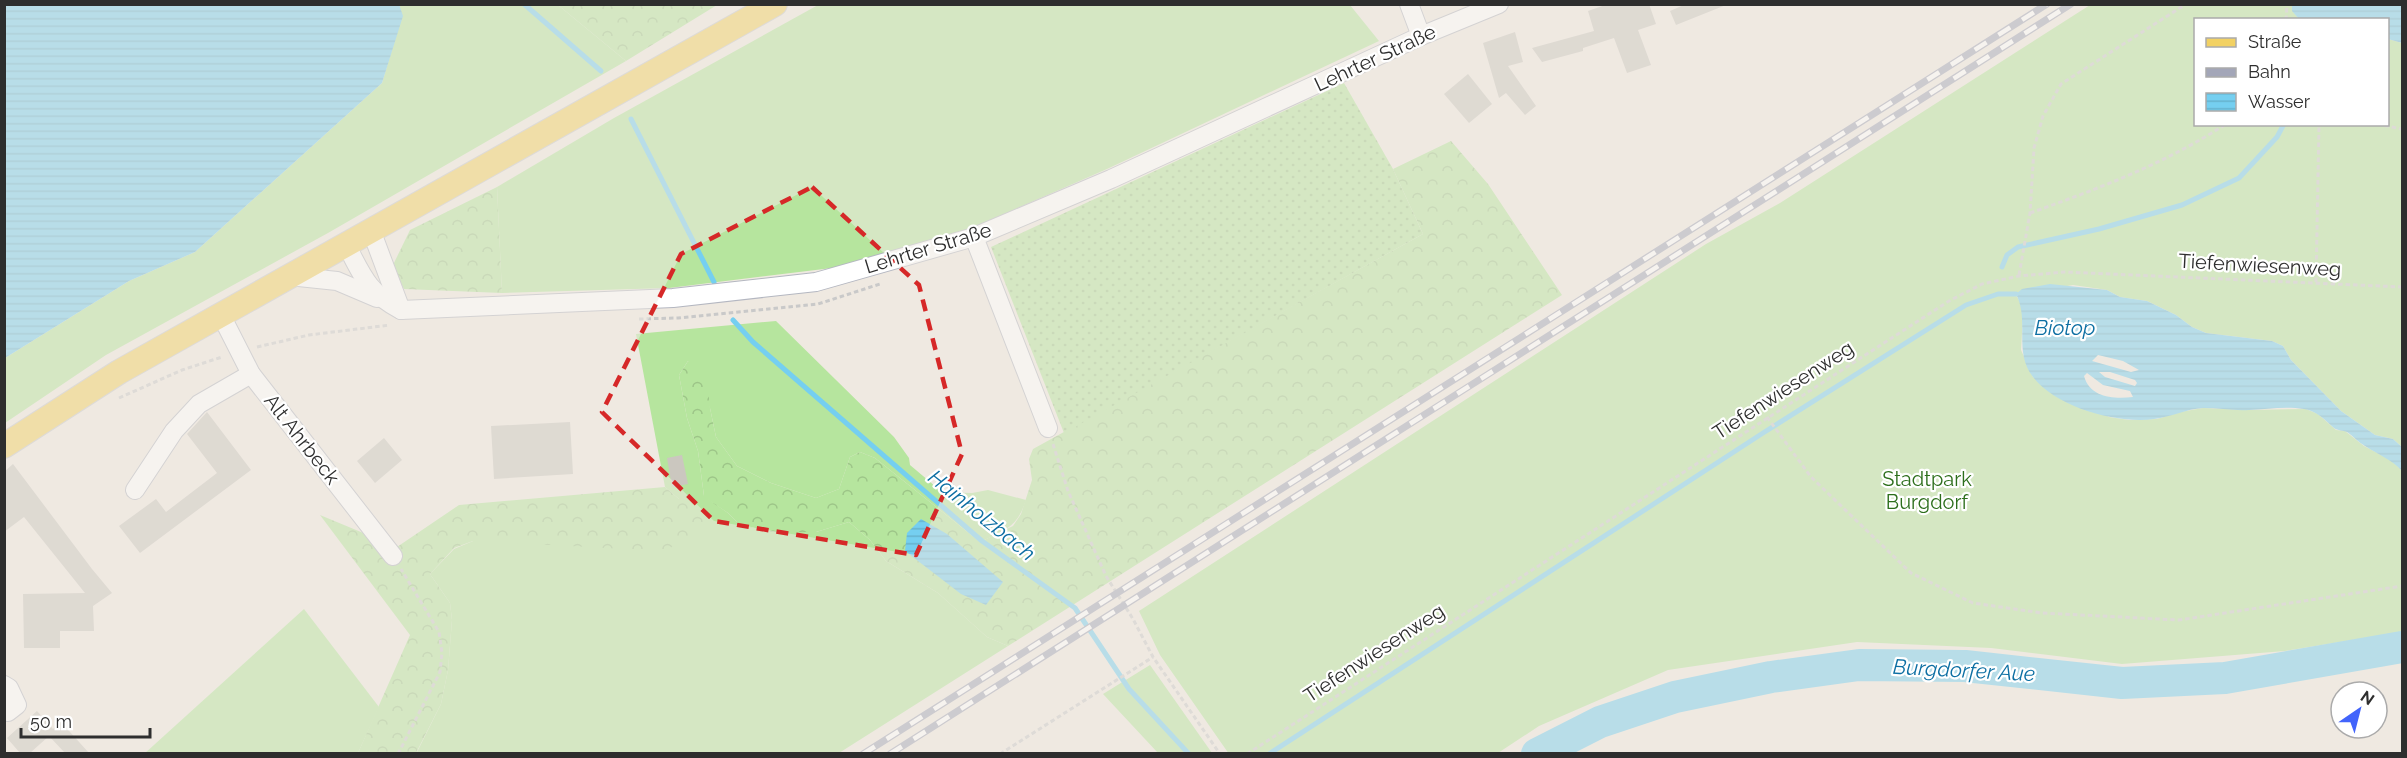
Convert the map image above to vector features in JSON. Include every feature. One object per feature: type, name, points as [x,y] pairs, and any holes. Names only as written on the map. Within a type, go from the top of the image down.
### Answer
[{"type":"main road","points":[[4,446],[119,372],[775,4]]},
{"type":"street","points":[[1409,4],[1421,36]]},
{"type":"street","name":"Lehrter Straße","points":[[346,244],[367,283],[398,317],[673,298],[816,282],[974,237],[1111,179],[1421,36],[1499,4]]},
{"type":"street","points":[[371,230],[398,317]]},
{"type":"street","points":[[974,237],[1048,428]]},
{"type":"street","points":[[290,276],[337,281],[382,300]]},
{"type":"street","name":"Alt Ahrbeck","points":[[221,315],[251,374],[393,556]]},
{"type":"street","points":[[135,490],[174,431],[199,404],[251,374]]},
{"type":"street","points":[[4,685],[9,688],[17,705],[8,712],[4,711]]},
{"type":"path","points":[[2019,276],[2030,213],[2034,148],[2043,116],[2061,84],[2186,4]]},
{"type":"path","points":[[2030,213],[2090,192],[2148,167],[2191,146],[2223,126]]},
{"type":"path","points":[[2316,282],[2319,126]]},
{"type":"path","points":[[2388,126],[2403,129]]},
{"type":"path","name":"Tiefenwiesenweg","points":[[1247,753],[1949,301],[1983,284],[2019,276],[2065,272],[2403,287]]},
{"type":"path","points":[[110,402],[182,370],[238,351],[398,317]]},
{"type":"path","points":[[1767,417],[1811,477],[1911,573],[1973,603],[2043,613],[2179,620],[2403,586]]},
{"type":"path","points":[[1048,428],[1068,491],[1106,576],[1153,657],[1220,753]]},
{"type":"path","points":[[393,556],[438,632],[442,653],[440,672],[398,753]]},
{"type":"path","points":[[1000,753],[1153,657]]},
{"type":"highlighted area","points":[[812,187],[919,285],[962,454],[916,555],[714,521],[602,412],[681,254]]},
{"type":"green space","points":[[399,5],[558,5],[626,61],[328,233],[106,355],[5,423],[5,358],[129,281],[195,252],[382,83],[402,16]]},
{"type":"green space","points":[[558,5],[717,5],[626,61]]},
{"type":"green space","points":[[818,5],[1350,5],[1379,41],[1107,169],[970,229],[832,268],[669,288],[502,293],[497,187],[614,118]]},
{"type":"green space","name":"Stadtpark Burgdorf","points":[[2090,5],[2292,5],[2298,18],[2194,18],[2194,126],[2389,126],[2389,39],[2402,43],[2402,447],[2393,439],[2375,435],[2341,411],[2291,360],[2283,346],[2272,341],[2206,333],[2147,301],[2120,297],[2107,290],[2073,285],[2016,295],[2021,304],[2023,316],[2021,350],[2033,377],[2109,417],[2129,420],[2157,419],[2203,408],[2306,409],[2318,414],[2336,430],[2345,431],[2364,446],[2393,461],[2402,471],[2402,632],[2285,651],[2122,664],[1991,648],[1857,642],[1668,670],[1539,726],[1498,753],[1229,754],[1160,655],[1139,611],[1706,244],[1780,203]]},
{"type":"green space","points":[[1344,83],[1393,169],[1423,234],[1064,433],[991,247]]},
{"type":"green space","points":[[1451,141],[1488,184],[1562,295],[1008,646],[987,637],[938,593],[886,561],[870,540],[849,522],[816,532],[771,532],[739,524],[728,513],[704,497],[702,535],[662,551],[473,541],[454,548],[430,574],[450,603],[452,620],[448,670],[441,704],[416,753],[358,753],[410,635],[320,515],[397,547],[459,505],[665,487],[679,499],[704,496],[698,451],[687,418],[679,375],[688,361],[707,378],[716,437],[737,466],[771,483],[816,498],[839,489],[850,457],[860,452],[875,458],[980,542],[1013,526],[1021,514],[1032,480],[1029,459],[1033,449],[1423,234],[1393,169]]},
{"type":"green space","points":[[497,187],[502,293],[404,289],[392,267],[410,230]]},
{"type":"green space","points":[[776,321],[894,437],[909,458],[910,465],[942,492],[972,493],[988,490],[1026,500],[1019,517],[1009,527],[980,542],[875,458],[860,452],[850,457],[839,489],[816,498],[771,483],[737,466],[716,437],[710,408],[688,361],[679,375],[687,418],[698,451],[704,496],[739,524],[771,532],[816,532],[849,522],[870,540],[886,561],[938,593],[987,637],[1008,646],[839,753],[416,754],[441,704],[448,670],[452,620],[450,603],[430,574],[454,549],[473,541],[679,499],[665,487],[636,334]]},
{"type":"green space","points":[[304,609],[379,707],[358,753],[144,754]]},
{"type":"green space","points":[[1150,665],[1212,753],[1158,753],[1103,694]]},
{"type":"water","points":[[5,4],[399,4],[403,16],[382,83],[195,252],[129,281],[5,358]]},
{"type":"water","points":[[2292,5],[2402,5],[2402,43],[2389,39],[2389,18],[2298,18],[2292,11]]},
{"type":"water","name":"Biotop","points":[[2050,284],[2107,290],[2120,297],[2147,301],[2206,333],[2272,341],[2283,346],[2291,360],[2341,411],[2375,435],[2393,439],[2402,447],[2402,471],[2394,463],[2347,432],[2336,429],[2317,414],[2304,409],[2203,408],[2160,418],[2139,420],[2106,416],[2072,405],[2044,388],[2027,367],[2023,347],[2022,315],[2016,294],[2022,289]],"holes":[[[2098,355],[2123,361],[2139,370],[2131,372],[2092,361]],[[2099,372],[2110,372],[2135,380],[2137,383],[2135,386],[2105,377]],[[2087,373],[2103,385],[2130,391],[2133,397],[2104,396],[2092,389],[2084,376]]]},
{"type":"water","points":[[921,519],[947,534],[1003,582],[986,605],[961,594],[905,551],[907,533]]},
{"type":"building","points":[[1608,4],[1649,4],[1656,24],[1638,30],[1651,65],[1627,73],[1614,38],[1583,48],[1583,51],[1542,62],[1532,48],[1594,31],[1588,11]]},
{"type":"building","points":[[1686,4],[1726,5],[1676,25],[1670,11]]},
{"type":"building","points":[[1515,32],[1523,62],[1508,66],[1536,106],[1525,115],[1506,93],[1499,98],[1483,43]]},
{"type":"building","points":[[1468,74],[1492,104],[1469,123],[1444,94]]},
{"type":"building","points":[[207,412],[251,470],[140,553],[119,526],[156,499],[166,512],[217,473],[187,434]]},
{"type":"building","points":[[570,422],[573,474],[494,479],[491,426]]},
{"type":"building","points":[[384,438],[402,460],[375,483],[357,461]]},
{"type":"building","points":[[682,455],[688,484],[672,487],[667,458]]},
{"type":"building","points":[[13,464],[112,593],[93,606],[94,631],[60,631],[60,648],[24,648],[23,594],[85,593],[24,517],[4,532],[4,472]]},
{"type":"building","points":[[37,711],[53,729],[61,722],[89,753],[65,753],[49,736],[30,753],[20,753],[7,738]]},
{"type":"waterway","name":"Hainholzbach","points":[[524,4],[601,71]]},
{"type":"waterway","name":"Hainholzbach","points":[[631,119],[714,282]]},
{"type":"waterway","points":[[2002,267],[2007,255],[2018,247],[2099,229],[2182,205],[2239,178],[2277,137],[2283,126]]},
{"type":"waterway","points":[[1269,754],[1763,433],[1966,305],[1998,294],[2016,294]]},
{"type":"waterway","name":"Hainholzbach","points":[[733,320],[753,342],[982,541],[1075,608],[1129,689],[1189,754]]},
{"type":"waterway","name":"Burgdorfer Aue","points":[[1537,754],[1600,722],[1675,697],[1771,677],[1859,665],[1965,666],[2122,683],[2225,678],[2402,647]]},
{"type":"railway","points":[[863,754],[2047,4]]},
{"type":"railway","points":[[890,754],[2071,4]]}]
